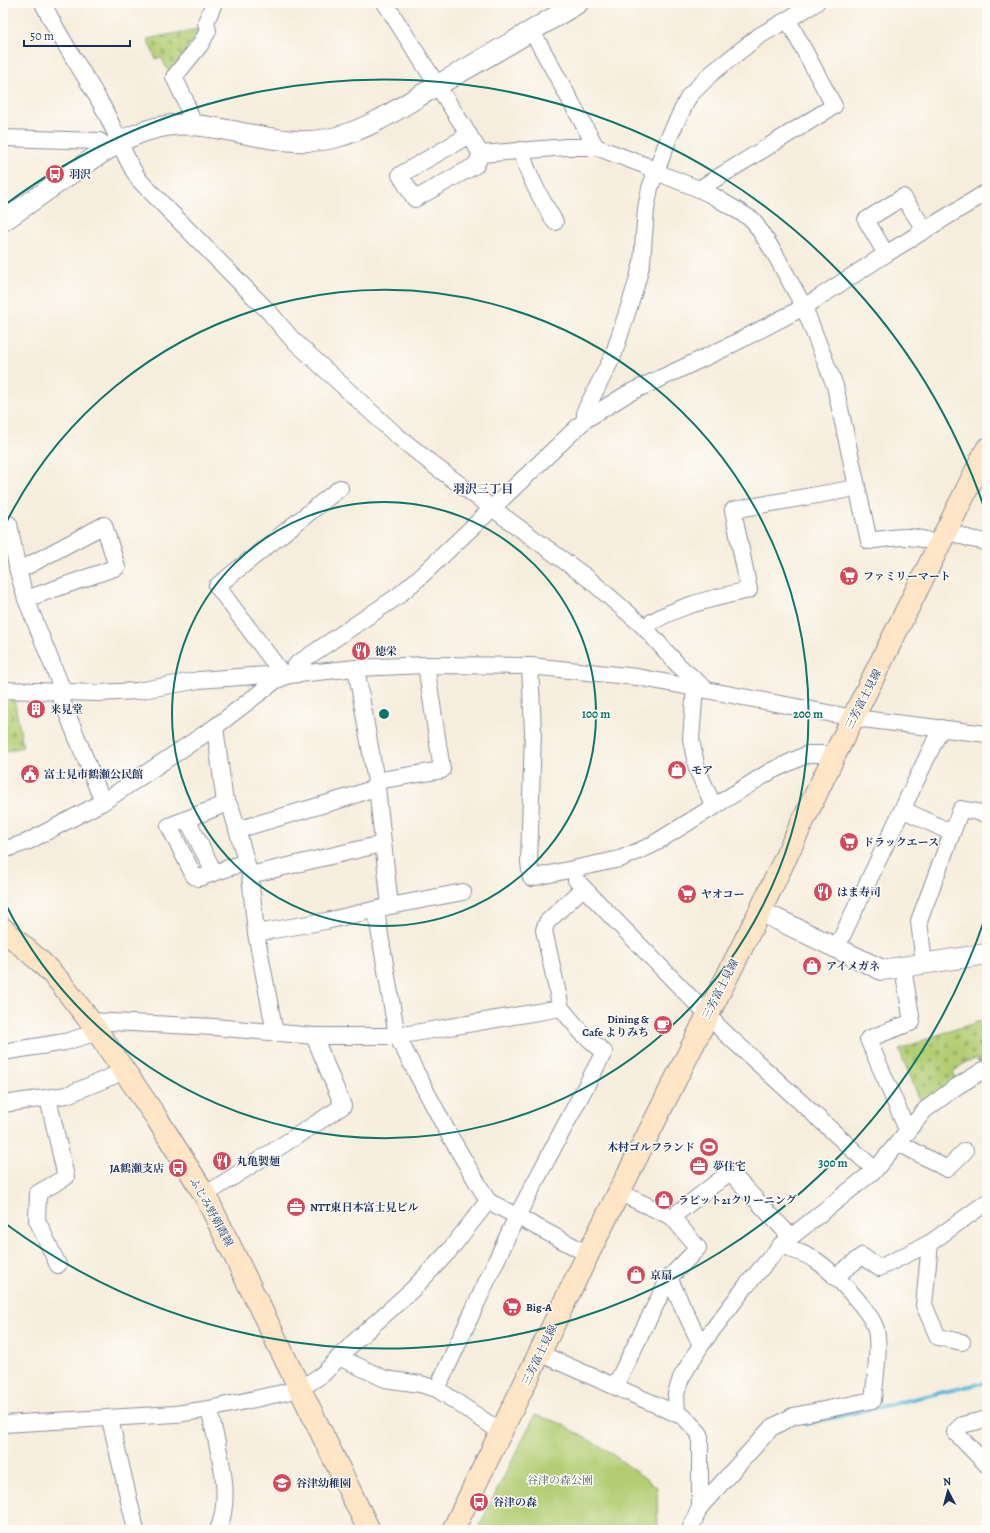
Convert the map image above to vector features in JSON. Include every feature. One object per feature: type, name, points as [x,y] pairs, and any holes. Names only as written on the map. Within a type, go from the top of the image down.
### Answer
[{"type":"main road","name":"三芳富士見線","points":[[453,1530],[541,1354],[588,1254],[620,1193],[707,1015],[760,911],[835,754],[987,449]]},
{"type":"main road","name":"ふじみ野朝霞線","points":[[3,929],[42,963],[60,982],[125,1071],[205,1195],[369,1530]]},
{"type":"street","points":[[43,3],[54,28],[101,102],[114,144],[140,181],[270,313],[291,338],[395,434],[436,467],[589,579],[644,627],[702,690]]},
{"type":"street","points":[[193,124],[185,100],[174,77],[200,45],[208,31],[206,22],[214,3]]},
{"type":"street","points":[[384,3],[481,154]]},
{"type":"street","points":[[3,221],[114,144],[136,133],[152,128],[173,124],[193,124],[287,140],[311,142],[325,140],[360,129],[532,31],[578,3]]},
{"type":"street","points":[[585,420],[585,411],[613,356],[636,285],[642,262],[647,201],[656,172],[689,96],[732,56],[759,36],[816,3]]},
{"type":"street","points":[[699,190],[834,106],[788,20]]},
{"type":"street","points":[[532,31],[596,147]]},
{"type":"street","points":[[469,135],[400,175],[415,199],[476,165],[481,154]]},
{"type":"street","points":[[3,138],[114,144]]},
{"type":"street","points":[[481,154],[567,147],[596,147],[644,165],[656,172],[715,197],[753,220],[775,254],[804,307],[834,386],[869,541],[903,536],[971,539],[987,542]]},
{"type":"street","points":[[521,150],[525,165],[541,198],[555,222]]},
{"type":"street","points":[[3,850],[27,842],[103,802],[215,727],[275,681],[287,675],[297,664],[398,596],[585,420],[627,394],[725,348],[804,307],[886,254],[987,192]]},
{"type":"street","points":[[886,254],[866,220],[903,197],[925,230]]},
{"type":"street","points":[[287,675],[217,586],[340,488]]},
{"type":"street","points":[[644,627],[658,617],[720,596],[749,590],[733,510],[856,488]]},
{"type":"street","points":[[9,524],[18,571],[26,599],[103,802]]},
{"type":"street","points":[[18,571],[104,525],[117,567],[26,599]]},
{"type":"street","points":[[3,690],[98,693],[137,691],[199,680],[287,675],[356,668],[426,665],[530,666],[637,677],[854,718],[987,734]]},
{"type":"street","points":[[237,830],[349,797],[376,784],[442,770],[426,665]]},
{"type":"street","points":[[530,666],[533,732],[529,874],[531,878],[620,859],[650,846],[771,771],[808,754],[835,754]]},
{"type":"street","points":[[356,668],[376,784],[382,844],[383,909],[397,1036],[446,1131],[488,1201],[516,1218],[588,1254]]},
{"type":"street","points":[[702,690],[691,739],[697,768],[714,807]]},
{"type":"street","points":[[215,727],[225,804]]},
{"type":"street","points":[[836,949],[942,728]]},
{"type":"street","points":[[274,1033],[256,933],[248,868],[228,803],[169,826],[194,876],[199,878],[214,872],[248,868],[382,844]]},
{"type":"street","points":[[924,964],[919,921],[961,809],[987,814]]},
{"type":"street","points":[[904,810],[952,833]]},
{"type":"street","points":[[569,871],[583,888],[707,1015],[875,1170]]},
{"type":"street","points":[[437,1389],[516,1218],[604,1052],[581,1032],[561,1008],[544,930],[547,922],[583,888]]},
{"type":"street","points":[[256,933],[463,892]]},
{"type":"street","points":[[760,911],[882,970],[987,954]]},
{"type":"street","points":[[903,968],[912,1022],[868,1038],[903,1137],[947,1168],[965,1151]]},
{"type":"street","points":[[3,1052],[65,1042],[94,1027],[214,1027],[314,1036],[397,1036],[561,1008]]},
{"type":"street","points":[[205,1195],[343,1106],[314,1036]]},
{"type":"street","points":[[678,1414],[676,1394],[681,1378],[701,1345],[750,1280],[786,1241],[875,1170],[925,1110],[956,1087],[987,1068]]},
{"type":"street","points":[[3,1104],[67,1095],[125,1071]]},
{"type":"street","points":[[48,1098],[66,1177],[38,1193],[37,1220],[58,1265]]},
{"type":"street","points":[[672,1217],[730,1172],[786,1241],[816,1260],[835,1277],[870,1317],[876,1331],[876,1361],[873,1400],[794,1416],[771,1428],[700,1507],[690,1530]]},
{"type":"street","points":[[616,1386],[669,1278],[698,1248],[672,1217],[620,1193]]},
{"type":"street","points":[[3,1424],[176,1414],[209,1409],[300,1389],[323,1374],[339,1357],[418,1284],[449,1251],[488,1201]]},
{"type":"street","points":[[835,1277],[862,1256],[879,1268],[930,1243],[987,1202]]},
{"type":"street","points":[[930,1243],[924,1305],[938,1337],[962,1342]]},
{"type":"street","points":[[669,1278],[701,1345]]},
{"type":"street","points":[[541,1354],[684,1417],[700,1434],[700,1507]]},
{"type":"street","points":[[339,1357],[385,1379],[420,1384],[437,1389],[501,1432]]},
{"type":"street","points":[[209,1409],[224,1478],[225,1508],[218,1530]]},
{"type":"street","points":[[110,1419],[136,1530]]},
{"type":"street","points":[[987,1419],[962,1425],[955,1432],[987,1465]]},
{"type":"green space","points":[[202,28],[169,73],[161,57],[156,59],[147,39]]},
{"type":"green space","points":[[13,692],[23,747],[3,752],[3,693]]},
{"type":"green space","points":[[987,1019],[987,1061],[978,1063],[977,1059],[966,1062],[953,1072],[957,1083],[924,1109],[899,1050],[934,1036]]},
{"type":"green space","name":"谷津の森公園","points":[[535,1415],[560,1423],[608,1451],[657,1487],[658,1530],[477,1530]]},
{"type":"waterway","points":[[805,1424],[987,1382]]},
{"type":"place","name":"羽沢","points":[[55,174]]},
{"type":"place","name":"ファミリーマート","points":[[849,576]]},
{"type":"place","name":"徳栄","points":[[361,651]]},
{"type":"place","name":"来見堂","points":[[36,709]]},
{"type":"place","name":"モア","points":[[677,770]]},
{"type":"place","name":"富士見市鶴瀬公民館","points":[[30,774]]},
{"type":"place","name":"ドラックエース","points":[[849,842]]},
{"type":"place","name":"はま寿司","points":[[823,892]]},
{"type":"place","name":"ヤオコー","points":[[687,894]]},
{"type":"place","name":"アイメガネ","points":[[812,966]]},
{"type":"place","name":"Dining & Cafe よりみち","points":[[663,1025]]},
{"type":"place","name":"木村ゴルフランド","points":[[709,1147]]},
{"type":"place","name":"丸亀製麺","points":[[222,1161]]},
{"type":"place","name":"夢住宅","points":[[699,1166]]},
{"type":"place","name":"JA鶴瀬支店","points":[[178,1168]]},
{"type":"place","name":"ラビット21クリーニング","points":[[664,1200]]},
{"type":"place","name":"NTT東日本富士見ビル","points":[[296,1207]]},
{"type":"place","name":"京扇","points":[[636,1275]]},
{"type":"place","name":"Big-A","points":[[512,1307]]},
{"type":"place","name":"谷津幼稚園","points":[[282,1483]]},
{"type":"place","name":"谷津の森","points":[[479,1502]]},
{"type":"district","name":"羽沢三丁目","points":[[483,489]]}]
